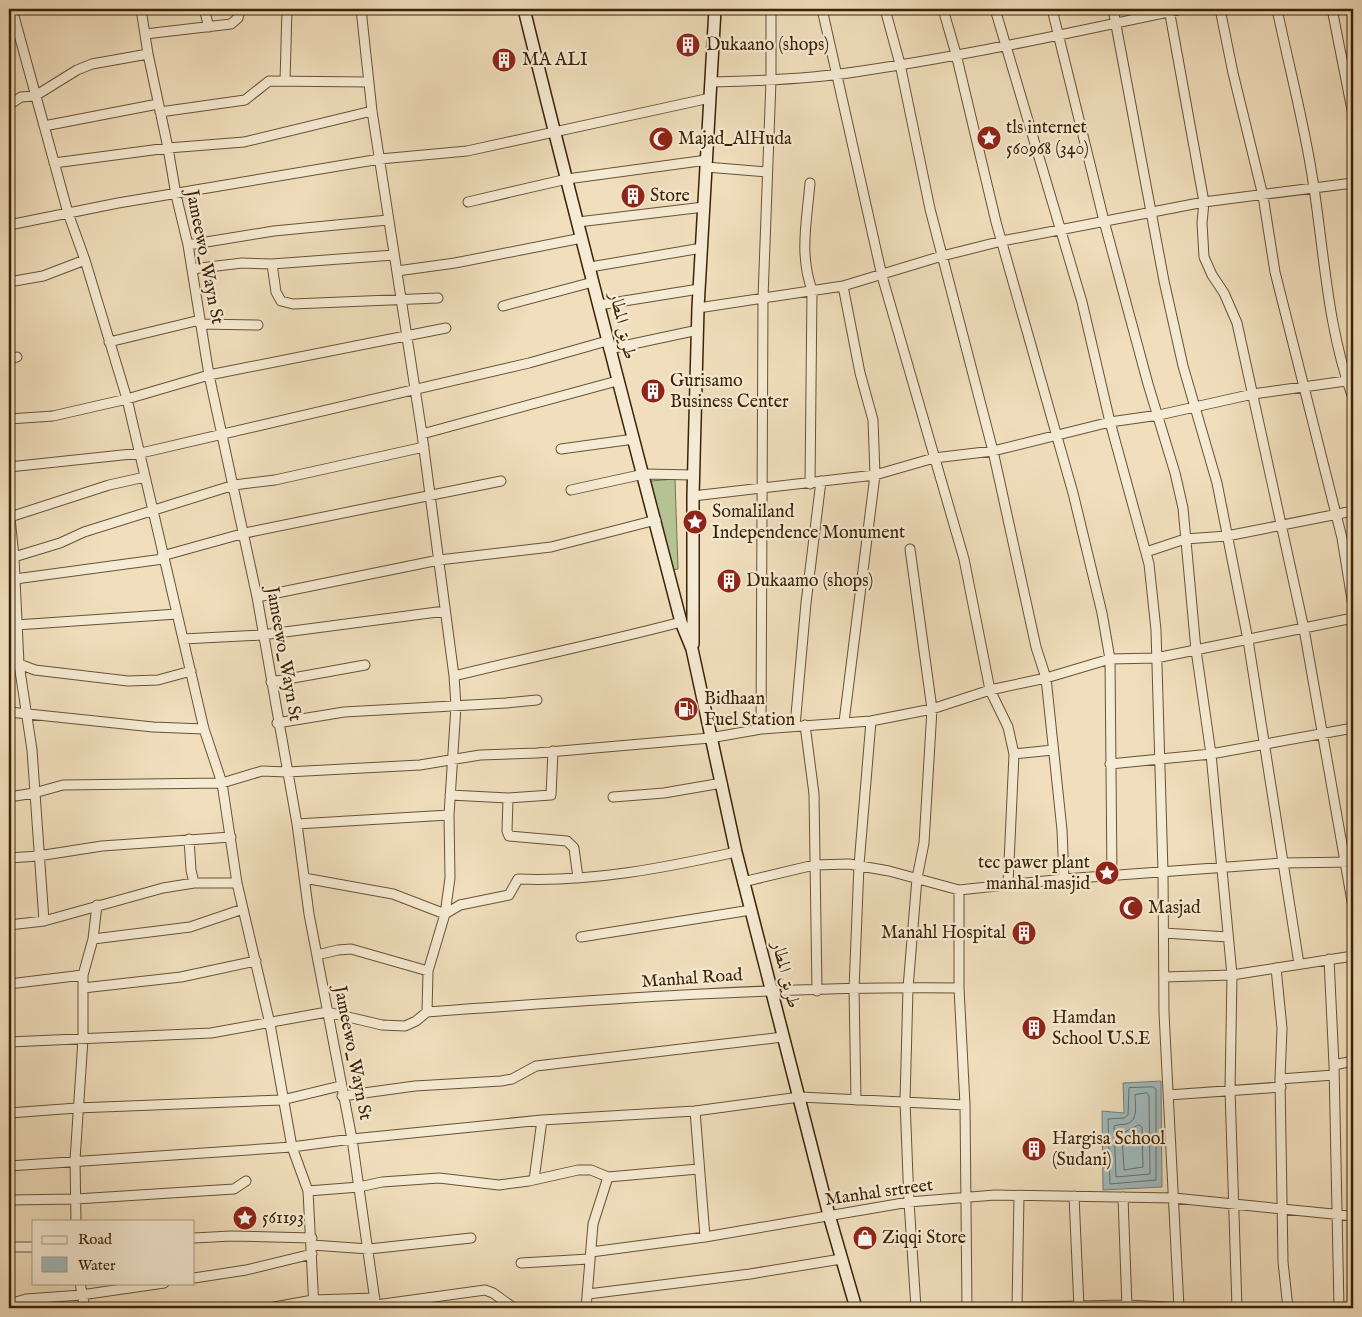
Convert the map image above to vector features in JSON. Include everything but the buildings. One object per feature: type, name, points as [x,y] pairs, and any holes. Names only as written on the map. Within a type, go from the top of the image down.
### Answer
[{"type":"main road","name":"طريق المطار","points":[[524,9],[617,381],[644,474],[681,622],[692,648],[710,738],[722,783],[743,882],[829,1215],[856,1308]]},
{"type":"main road","name":"طريق المطار","points":[[692,648],[693,496],[698,308],[712,82],[714,9]]},
{"type":"street","points":[[12,9],[68,213],[85,260],[127,399],[204,729],[222,783],[237,882],[270,1024],[282,1100],[292,1147],[308,1191],[314,1304]]},
{"type":"street","name":"Jameewo_Wayn St","points":[[141,9],[176,195],[188,245],[209,375],[257,597],[277,723],[297,824],[317,955],[340,1086],[352,1139],[376,1304]]},
{"type":"street","points":[[204,9],[209,27]]},
{"type":"street","points":[[145,34],[236,22],[240,9]]},
{"type":"street","points":[[285,81],[287,9]]},
{"type":"street","points":[[9,1042],[211,1033],[270,1024],[327,1012],[392,1026],[406,1026],[427,1012],[428,971],[445,914],[450,878],[449,815],[456,706],[454,676],[431,496],[416,388],[372,111],[361,9]]},
{"type":"street","points":[[761,729],[760,488],[763,298],[771,80],[770,9]]},
{"type":"street","points":[[822,9],[835,74],[882,276],[964,559],[990,690],[1008,727],[1014,754],[1008,884]]},
{"type":"street","points":[[885,9],[900,64],[942,256],[993,451],[999,486],[1036,647],[1046,678],[1054,750],[1064,879]]},
{"type":"street","points":[[942,9],[956,54],[1002,241],[1056,435],[1102,613],[1110,659],[1112,877]]},
{"type":"street","points":[[978,1308],[1182,1308],[1168,1095],[1156,630],[1146,552],[1110,422],[1082,302],[994,9]]},
{"type":"street","points":[[1052,9],[1104,221],[1175,473],[1183,508],[1196,650],[1211,754],[1223,867],[1232,975],[1230,1090],[1237,1308]]},
{"type":"street","points":[[1113,9],[1150,213],[1183,366],[1216,483],[1248,640],[1299,964]]},
{"type":"street","points":[[712,82],[771,80],[835,74],[900,64],[1006,45],[1182,9]]},
{"type":"street","points":[[1220,9],[1232,73],[1263,196],[1275,272],[1342,538],[1353,606]]},
{"type":"street","points":[[1277,9],[1313,188],[1329,306],[1350,380],[1353,398]]},
{"type":"street","points":[[1332,9],[1353,115]]},
{"type":"street","points":[[1170,10],[1204,202],[1202,222],[1204,257],[1212,275],[1224,293],[1237,323],[1304,629],[1349,862],[1353,907]]},
{"type":"street","points":[[9,105],[21,97],[35,96],[78,70],[92,64],[148,54]]},
{"type":"street","points":[[44,126],[159,108],[245,100],[269,81],[368,82]]},
{"type":"street","points":[[9,224],[380,159],[467,151],[710,98]]},
{"type":"street","points":[[54,163],[168,148],[244,142],[372,111]]},
{"type":"street","points":[[468,202],[567,179],[706,164],[767,172]]},
{"type":"street","points":[[810,183],[803,256],[812,290],[810,484]]},
{"type":"street","points":[[698,308],[843,286],[882,276],[942,256],[1002,241],[1104,221],[1204,202],[1263,196],[1353,183]]},
{"type":"street","points":[[578,222],[704,207]]},
{"type":"street","points":[[188,245],[274,231],[388,220]]},
{"type":"street","points":[[397,271],[455,263],[582,238]]},
{"type":"street","points":[[590,267],[702,248]]},
{"type":"street","points":[[192,269],[242,263],[272,264],[394,255]]},
{"type":"street","points":[[9,282],[43,276],[85,260]]},
{"type":"street","points":[[272,264],[276,292],[281,301],[293,304],[438,298]]},
{"type":"street","points":[[503,306],[593,282]]},
{"type":"street","points":[[843,286],[860,373],[873,420],[875,475],[844,722]]},
{"type":"street","points":[[599,304],[699,289]]},
{"type":"street","points":[[109,342],[200,322],[258,325]]},
{"type":"street","points":[[9,419],[53,416],[127,399],[209,375],[407,334],[446,328]]},
{"type":"street","points":[[9,467],[141,453],[515,365],[608,345],[698,330]]},
{"type":"street","points":[[693,496],[875,475],[934,458],[993,451],[1110,422],[1159,415],[1253,394],[1350,380]]},
{"type":"street","points":[[422,434],[532,406],[617,381]]},
{"type":"street","points":[[561,449],[634,438]]},
{"type":"street","points":[[14,557],[60,543],[84,532],[234,485],[275,480],[424,446]]},
{"type":"street","points":[[571,490],[644,474],[694,475]]},
{"type":"street","points":[[44,921],[32,750],[12,606],[15,579],[9,513],[145,477]]},
{"type":"street","points":[[15,579],[163,558],[244,533],[501,481]]},
{"type":"street","points":[[796,726],[806,603],[821,481]]},
{"type":"street","points":[[1146,552],[1186,539],[1227,536],[1335,513],[1353,511]]},
{"type":"street","points":[[257,597],[439,560],[551,547],[656,520]]},
{"type":"street","points":[[910,550],[932,709],[924,843],[917,878],[908,988],[905,1101],[908,1202],[916,1308]]},
{"type":"street","points":[[183,639],[262,635],[445,611]]},
{"type":"street","points":[[16,625],[177,614]]},
{"type":"street","points":[[9,797],[34,793],[63,785],[222,783],[262,771],[287,772],[420,765],[453,759],[710,738],[761,729],[871,721],[932,709],[990,690],[1046,678],[1110,659],[1156,658],[1353,618]]},
{"type":"street","points":[[454,676],[544,654],[587,647],[681,622]]},
{"type":"street","points":[[9,663],[19,664],[35,670],[128,681],[158,680],[191,671]]},
{"type":"street","points":[[271,682],[365,665]]},
{"type":"street","points":[[277,723],[344,712],[537,700]]},
{"type":"street","points":[[9,712],[153,727],[204,729]]},
{"type":"street","points":[[856,1100],[854,989],[859,865],[871,721]]},
{"type":"street","points":[[805,725],[814,794],[817,991]]},
{"type":"street","points":[[1110,764],[1211,754],[1353,728]]},
{"type":"street","points":[[1014,754],[1054,750]]},
{"type":"street","points":[[450,795],[508,798],[550,795],[553,751]]},
{"type":"street","points":[[613,797],[664,793],[722,783]]},
{"type":"street","points":[[508,798],[507,831],[509,836],[567,841],[574,848],[578,878]]},
{"type":"street","points":[[297,824],[449,815]]},
{"type":"street","points":[[9,858],[38,856],[102,846],[231,837]]},
{"type":"street","points":[[188,840],[190,870],[194,882]]},
{"type":"street","points":[[304,878],[393,894],[445,914],[460,906],[509,896],[518,879],[578,878],[629,873],[736,852]]},
{"type":"street","points":[[743,882],[814,865],[859,865],[959,890],[1064,879],[1112,877],[1223,867],[1282,863],[1349,862]]},
{"type":"street","points":[[9,925],[44,921],[194,882],[237,882]]},
{"type":"street","points":[[959,890],[959,988],[965,1105],[964,1198],[968,1308]]},
{"type":"street","points":[[76,1220],[75,1160],[83,1039],[83,975],[93,939],[97,906]]},
{"type":"street","points":[[93,939],[190,927],[243,910]]},
{"type":"street","points":[[581,937],[751,910]]},
{"type":"street","points":[[1164,933],[1228,936]]},
{"type":"street","points":[[317,955],[351,949],[428,971]]},
{"type":"street","points":[[1164,978],[1232,975],[1353,956]]},
{"type":"street","points":[[1329,959],[1334,1065],[1339,1308]]},
{"type":"street","points":[[83,988],[181,977],[256,961]]},
{"type":"street","points":[[1276,968],[1282,1028],[1280,1083],[1282,1262],[1288,1308]]},
{"type":"street","points":[[9,984],[83,975]]},
{"type":"street","name":"Manhal Road","points":[[427,1012],[524,1004],[771,990],[959,988]]},
{"type":"street","points":[[342,1096],[415,1086],[501,1081],[512,1078],[536,1066],[783,1037]]},
{"type":"street","points":[[1334,1065],[1353,1060]]},
{"type":"street","points":[[1168,1095],[1230,1090],[1334,1075]]},
{"type":"street","points":[[9,1113],[78,1108],[282,1100],[340,1086]]},
{"type":"street","points":[[9,1166],[75,1160],[208,1154],[292,1147],[352,1139],[542,1120],[695,1112],[800,1097],[965,1105]]},
{"type":"street","points":[[695,1112],[705,1237]]},
{"type":"street","points":[[534,1180],[542,1120]]},
{"type":"street","points":[[308,1191],[359,1187],[382,1182],[439,1178],[499,1185],[534,1180],[578,1170],[591,1170],[608,1177],[698,1168]]},
{"type":"street","points":[[586,1308],[595,1212],[608,1177]]},
{"type":"street","points":[[9,1200],[76,1199],[234,1189],[246,1181]]},
{"type":"street","points":[[1017,1307],[1019,1196]]},
{"type":"street","points":[[1074,1196],[1079,1307]]},
{"type":"street","name":"Manhal srtreet","points":[[521,1263],[590,1256],[908,1202],[964,1198],[1074,1196],[1174,1198],[1337,1216],[1353,1216]]},
{"type":"street","points":[[1123,1197],[1127,1307]]},
{"type":"street","points":[[195,1238],[231,1236],[312,1246],[369,1249],[472,1238]]},
{"type":"street","points":[[195,1278],[246,1270],[312,1246]]},
{"type":"street","points":[[9,1247],[32,1247]]},
{"type":"street","points":[[588,1294],[750,1274],[841,1259]]},
{"type":"street","points":[[80,1284],[85,1308]]},
{"type":"street","points":[[9,1304],[26,1299],[81,1295],[157,1284]]},
{"type":"street","points":[[269,1308],[314,1304],[376,1304],[485,1290],[493,1293],[514,1308]]},
{"type":"green space","points":[[675,479],[678,569],[672,570],[651,481]]},
{"type":"water","points":[[1161,1081],[1162,1187],[1103,1190],[1102,1111],[1124,1113],[1123,1083]]},
{"type":"place","name":"Dukaano (shops)","points":[[688,45]]},
{"type":"place","name":"MA ALI","points":[[504,60]]},
{"type":"place","name":"tls internet 560968 (340)","points":[[989,138]]},
{"type":"place","name":"Majad_AlHuda","points":[[661,139]]},
{"type":"place","name":"Store","points":[[633,196]]},
{"type":"place","name":"Gurisamo Business Center","points":[[653,391]]},
{"type":"place","name":"Somaliland Independence Monument","points":[[695,522]]},
{"type":"place","name":"Dukaamo (shops)","points":[[729,581]]},
{"type":"place","name":"Bidhaan Fuel Station","points":[[686,709]]},
{"type":"place","name":"tec pawer plant manhal masjid","points":[[1107,873]]},
{"type":"place","name":"Masjad","points":[[1131,908]]},
{"type":"place","name":"Manahl Hospital","points":[[1024,933]]},
{"type":"place","name":"Hamdan School U.S.E","points":[[1034,1028]]},
{"type":"place","name":"Hargisa School (Sudani)","points":[[1034,1149]]},
{"type":"place","name":"561193","points":[[245,1218]]},
{"type":"place","name":"Ziqqi Store","points":[[865,1238]]}]
